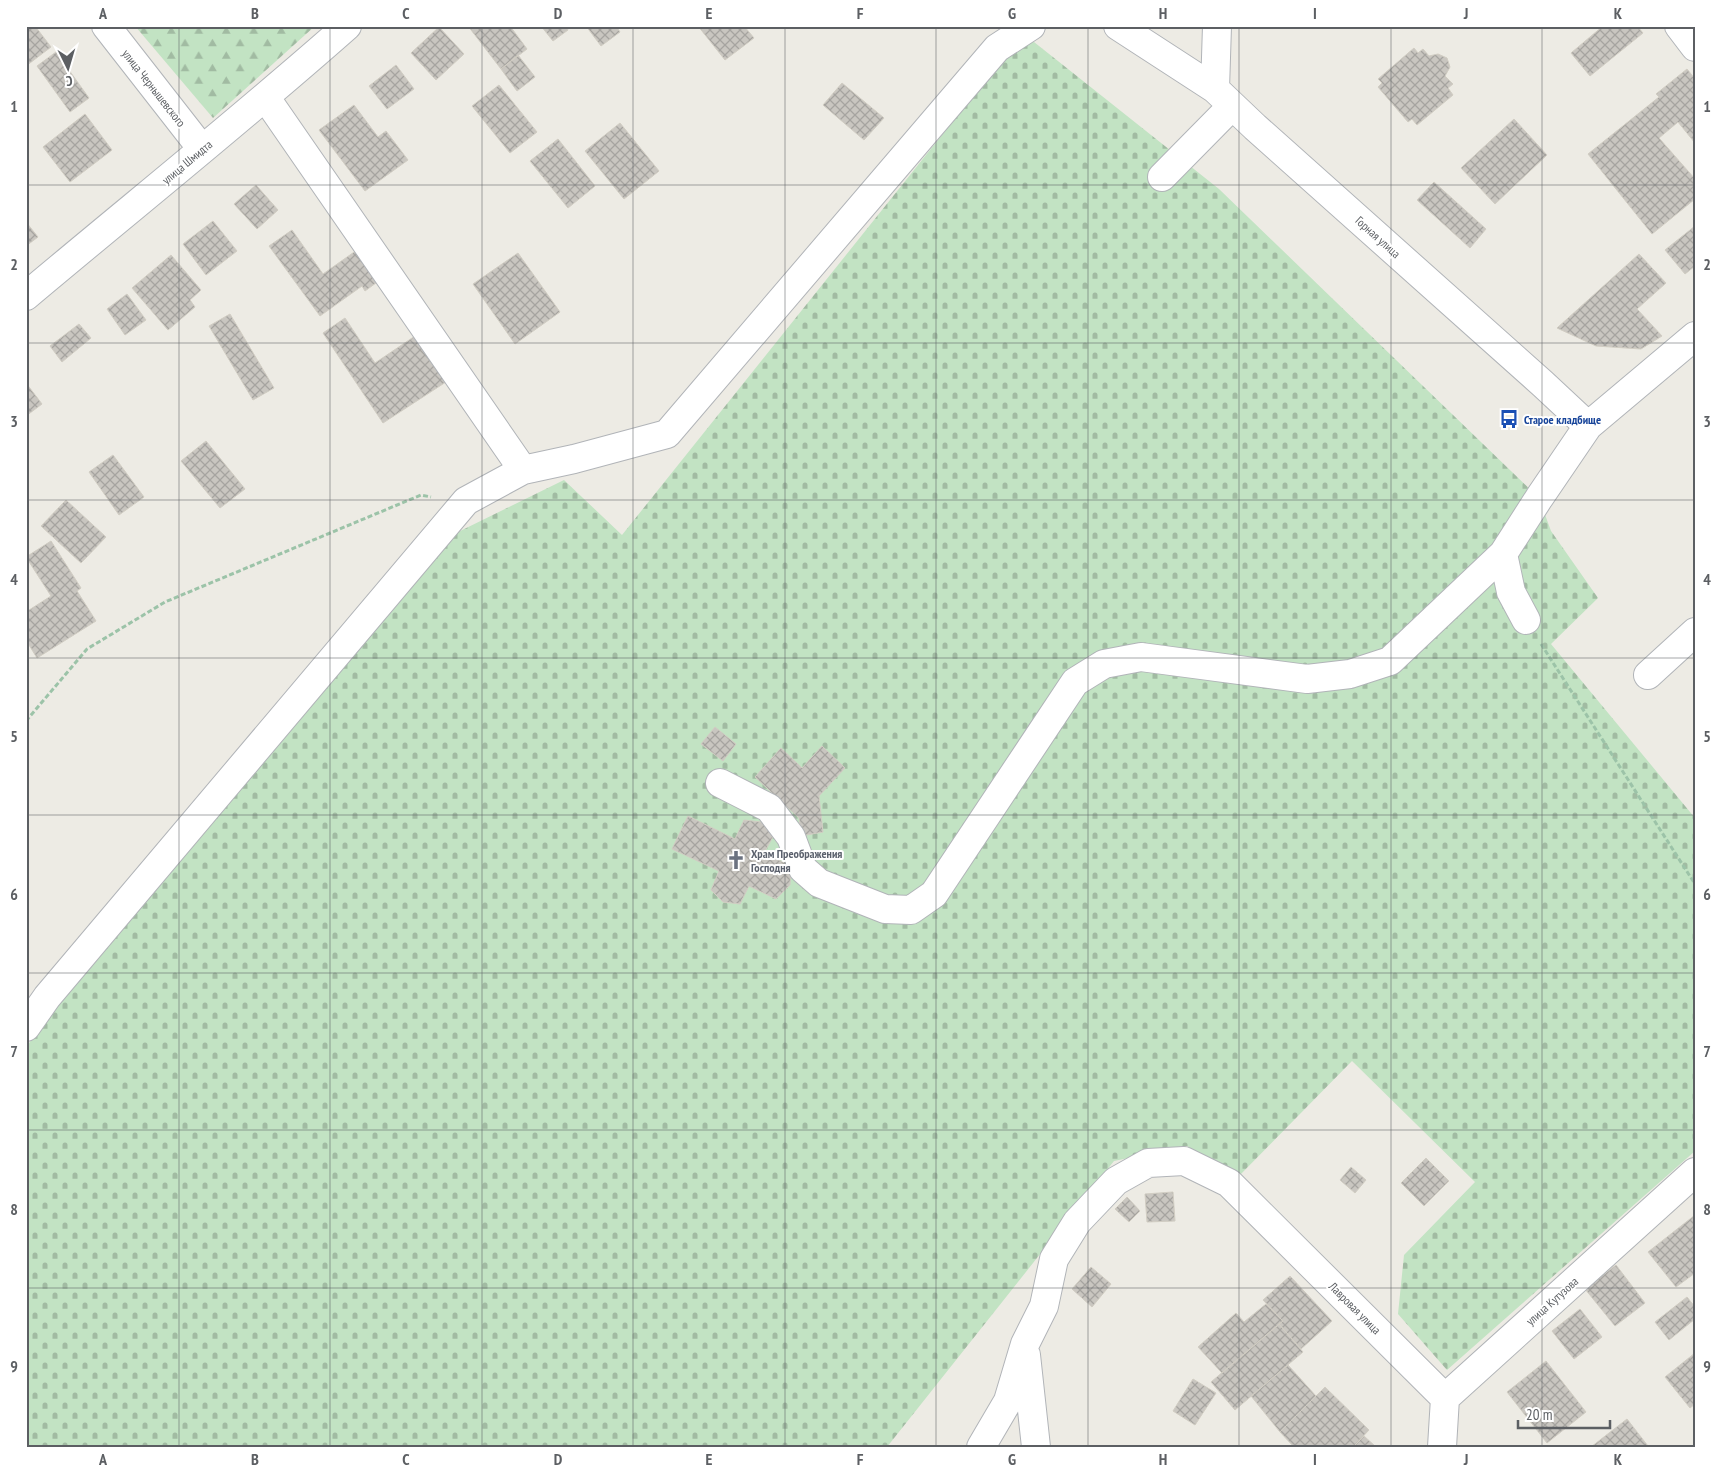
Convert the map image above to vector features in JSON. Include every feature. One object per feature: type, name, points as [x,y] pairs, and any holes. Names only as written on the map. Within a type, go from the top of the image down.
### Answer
[{"type":"street","name":"улица Чернышевского","points":[[106,26],[202,149]]},
{"type":"street","name":"улица Шмидта","points":[[26,296],[266,98],[347,26]]},
{"type":"street","points":[[26,1027],[53,989],[466,501],[523,470],[574,459],[667,434],[997,48],[1031,26]]},
{"type":"street","name":"Горная улица","points":[[1118,26],[1224,97],[1588,426]]},
{"type":"street","points":[[1162,177],[1224,97],[1217,26]]},
{"type":"street","points":[[1678,26],[1695,47]]},
{"type":"street","points":[[266,98],[523,470]]},
{"type":"street","points":[[720,783],[769,808],[791,837],[803,869],[819,883],[885,909],[911,910],[934,894],[1075,682],[1104,664],[1141,657],[1307,679],[1350,674],[1390,661],[1503,554],[1588,426],[1695,336]]},
{"type":"street","points":[[1503,554],[1510,592],[1526,620]]},
{"type":"street","points":[[1648,675],[1692,640]]},
{"type":"street","name":"Лавровая улица","points":[[981,1447],[1008,1401],[1024,1344],[1044,1306],[1054,1259],[1077,1222],[1116,1181],[1148,1164],[1184,1161],[1229,1183],[1445,1398]]},
{"type":"street","name":"улица Кутузова","points":[[1445,1398],[1695,1172]]},
{"type":"street","points":[[1024,1344],[1036,1447]]},
{"type":"street","points":[[1442,1447],[1445,1398]]},
{"type":"path","points":[[26,721],[87,649],[164,602],[421,495],[466,501]]},
{"type":"path","points":[[1526,620],[1695,884]]},
{"type":"green space","points":[[135,26],[315,26],[213,118]]},
{"type":"green space","points":[[1034,42],[1219,189],[1539,498],[1551,531],[1598,598],[1551,644],[1695,818],[1695,1151],[1447,1370],[1398,1314],[1404,1255],[1475,1182],[1352,1061],[1238,1177],[1187,1146],[1114,1161],[887,1447],[26,1447],[26,1048],[44,1020],[452,535],[564,480],[622,535],[1014,45]]},
{"type":"building","points":[[31,26],[35,26],[51,47],[26,66],[26,30]]},
{"type":"building","points":[[468,26],[510,26],[527,49],[501,69]]},
{"type":"building","points":[[541,26],[566,26],[568,30],[553,41]]},
{"type":"building","points":[[586,26],[616,26],[620,32],[601,46]]},
{"type":"building","points":[[698,26],[744,26],[754,38],[725,60]]},
{"type":"building","points":[[1603,26],[1637,26],[1643,33],[1590,76],[1571,53]]},
{"type":"building","points":[[439,27],[464,54],[436,80],[411,53]]},
{"type":"building","points":[[1414,48],[1418,53],[1423,49],[1429,56],[1438,54],[1447,58],[1450,67],[1445,76],[1453,84],[1448,88],[1453,95],[1417,125],[1412,119],[1408,122],[1378,87],[1382,83],[1378,79]]},
{"type":"building","points":[[56,52],[89,98],[70,112],[37,66]]},
{"type":"building","points":[[518,55],[535,77],[517,91],[501,69]]},
{"type":"building","points":[[396,65],[414,89],[387,109],[369,86]]},
{"type":"building","points":[[1687,69],[1695,79],[1695,143],[1678,122],[1659,138],[1695,179],[1695,199],[1652,234],[1588,154],[1659,97],[1656,94]]},
{"type":"building","points":[[842,83],[884,118],[864,140],[823,105]]},
{"type":"building","points":[[499,85],[537,132],[510,153],[472,106]]},
{"type":"building","points":[[354,105],[378,137],[386,131],[408,160],[365,191],[319,130]]},
{"type":"building","points":[[85,114],[112,150],[70,182],[43,147]]},
{"type":"building","points":[[1514,119],[1547,155],[1495,204],[1461,168]]},
{"type":"building","points":[[620,123],[659,171],[624,199],[585,151]]},
{"type":"building","points":[[558,139],[595,186],[568,208],[530,161]]},
{"type":"building","points":[[1434,182],[1486,229],[1470,248],[1417,200]]},
{"type":"building","points":[[256,185],[278,210],[257,229],[234,204]]},
{"type":"building","points":[[213,221],[237,251],[206,275],[183,244]]},
{"type":"building","points":[[26,222],[38,237],[26,246]]},
{"type":"building","points":[[1695,226],[1695,260],[1693,261],[1695,266],[1685,274],[1665,250]]},
{"type":"building","points":[[292,230],[323,274],[357,250],[380,280],[365,291],[362,286],[320,316],[269,246]]},
{"type":"building","points":[[518,253],[560,312],[515,344],[473,284]]},
{"type":"building","points":[[1639,254],[1666,283],[1637,309],[1662,336],[1641,349],[1596,346],[1557,328]]},
{"type":"building","points":[[171,255],[201,290],[190,300],[195,307],[168,330],[132,288]]},
{"type":"building","points":[[127,294],[146,320],[125,335],[107,309]]},
{"type":"building","points":[[230,314],[274,388],[253,400],[209,326]]},
{"type":"building","points":[[345,318],[375,363],[418,334],[449,380],[383,423],[323,333]]},
{"type":"building","points":[[79,324],[91,338],[62,362],[50,346]]},
{"type":"building","points":[[26,383],[42,404],[26,416]]},
{"type":"building","points":[[206,441],[245,489],[220,508],[181,461]]},
{"type":"building","points":[[113,455],[144,497],[119,515],[89,472]]},
{"type":"building","points":[[66,500],[106,537],[81,563],[41,526]]},
{"type":"building","points":[[51,541],[81,588],[77,591],[96,621],[37,658],[26,640],[26,612],[51,596],[26,557]]},
{"type":"building","points":[[715,727],[736,744],[723,761],[701,744]]},
{"type":"building","points":[[822,746],[845,768],[819,796],[823,832],[801,836],[799,818],[755,777],[781,748],[802,768]]},
{"type":"building","name":"Храм Преображения Господня","points":[[688,816],[735,839],[744,820],[761,822],[774,835],[764,853],[791,866],[790,885],[776,899],[749,886],[740,904],[723,902],[711,890],[719,871],[672,849]]},
{"type":"building","points":[[1426,1158],[1449,1181],[1424,1206],[1401,1183]]},
{"type":"building","points":[[1351,1167],[1366,1180],[1355,1193],[1340,1180]]},
{"type":"building","points":[[1173,1192],[1175,1221],[1147,1222],[1145,1194]]},
{"type":"building","points":[[1127,1197],[1140,1211],[1129,1222],[1115,1209]]},
{"type":"building","points":[[1695,1215],[1695,1273],[1676,1287],[1648,1252]]},
{"type":"building","points":[[1616,1265],[1645,1303],[1615,1326],[1585,1289]]},
{"type":"building","points":[[1091,1267],[1111,1284],[1092,1307],[1072,1289]]},
{"type":"building","points":[[1290,1276],[1332,1321],[1301,1349],[1279,1324],[1283,1321],[1263,1300]]},
{"type":"building","points":[[1687,1297],[1695,1307],[1695,1319],[1669,1340],[1655,1322]]},
{"type":"building","points":[[1266,1304],[1283,1321],[1222,1373],[1198,1347],[1236,1313],[1244,1322]]},
{"type":"building","points":[[1580,1309],[1602,1337],[1574,1359],[1552,1331]]},
{"type":"building","points":[[1279,1324],[1303,1352],[1235,1410],[1211,1382]]},
{"type":"building","points":[[1695,1353],[1695,1404],[1690,1408],[1665,1377]]},
{"type":"building","points":[[1546,1361],[1586,1412],[1547,1443],[1507,1392]]},
{"type":"building","points":[[1288,1365],[1316,1396],[1280,1432],[1251,1396]]},
{"type":"building","points":[[1193,1379],[1216,1393],[1195,1425],[1173,1411]]},
{"type":"building","points":[[1325,1387],[1369,1430],[1353,1447],[1294,1447],[1280,1432]]},
{"type":"building","points":[[1627,1419],[1647,1447],[1591,1447]]},
{"type":"building","points":[[1364,1436],[1376,1447],[1353,1447]]},
{"type":"place","name":"Старое кладбище","points":[[1509,419]]},
{"type":"place","name":"Храм Преображения Господня","points":[[736,860]]}]
